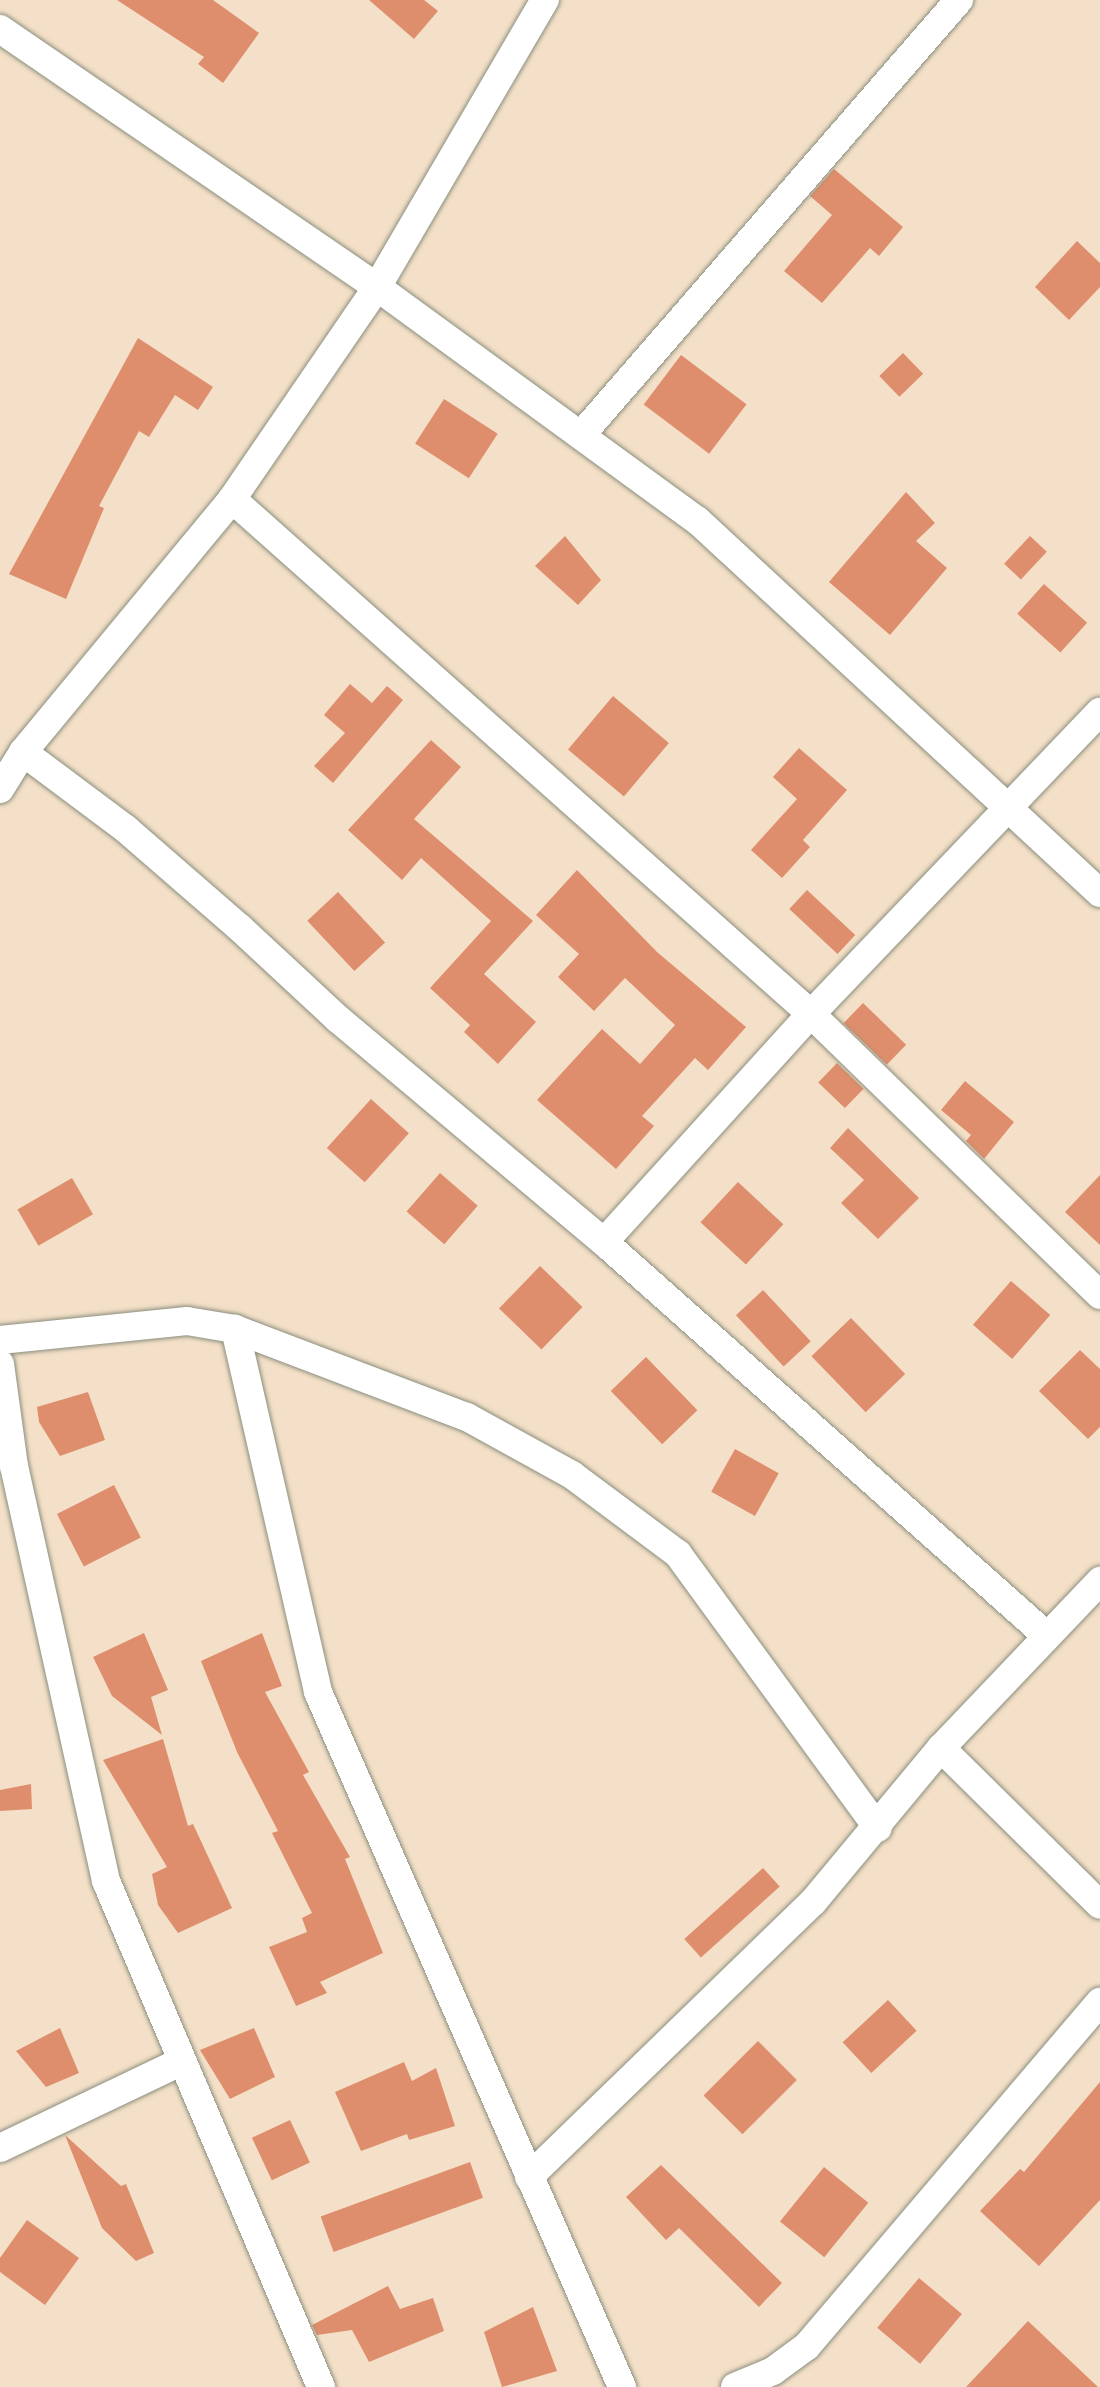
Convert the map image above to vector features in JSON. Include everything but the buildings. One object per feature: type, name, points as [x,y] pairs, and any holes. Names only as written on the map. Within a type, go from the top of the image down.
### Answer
[{"type":"street","points":[[0,789],[23,752],[232,499],[377,287],[545,0]]},
{"type":"street","points":[[582,434],[959,0]]},
{"type":"street","points":[[0,29],[377,287],[582,434],[697,520],[1100,893]]},
{"type":"street","points":[[232,499],[811,1014],[1100,1295]]},
{"type":"street","points":[[603,1242],[811,1014],[1009,811],[1100,712]]},
{"type":"street","points":[[23,752],[126,829],[338,1019],[603,1242],[1047,1636]]},
{"type":"street","points":[[0,1340],[188,1321],[235,1329],[467,1417],[572,1475],[678,1554],[878,1828]]},
{"type":"street","points":[[235,1329],[318,1692],[622,2387]]},
{"type":"street","points":[[0,1364],[7,1470],[106,1881],[321,2387]]},
{"type":"street","points":[[530,2176],[813,1902],[878,1828],[942,1748],[1100,1581]]},
{"type":"street","points":[[942,1748],[1100,1905]]},
{"type":"street","points":[[735,2387],[773,2370],[807,2346],[1100,2002]]},
{"type":"street","points":[[0,2148],[182,2061]]}]
